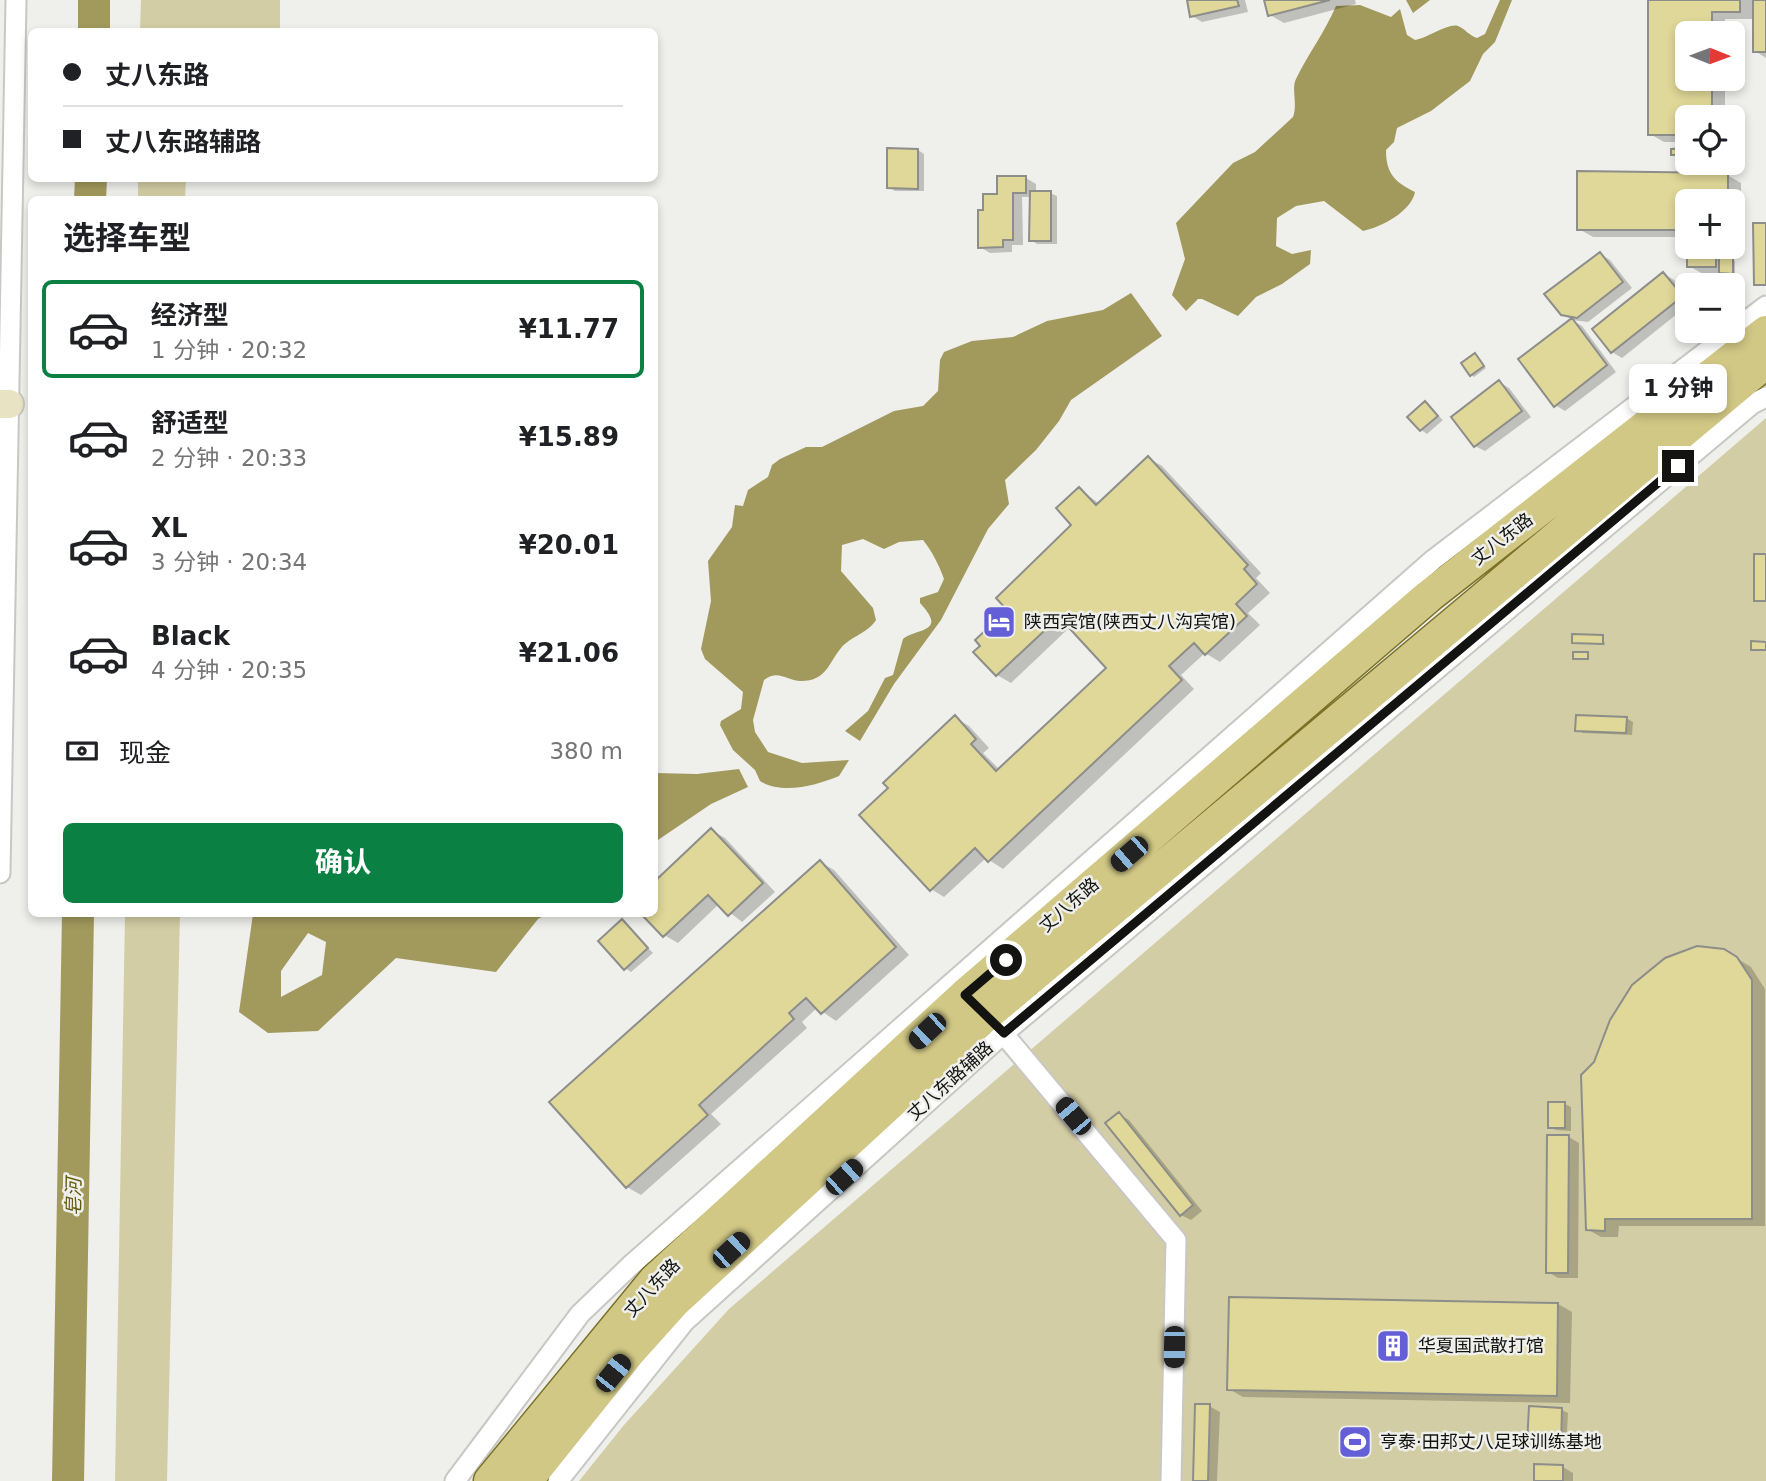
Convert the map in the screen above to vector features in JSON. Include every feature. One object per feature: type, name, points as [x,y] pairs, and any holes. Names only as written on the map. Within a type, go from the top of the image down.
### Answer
[{"type":"main road","name":"丈八东路","points":[[526,1481],[630,1351],[674,1302],[1429,596],[1766,332]]},
{"type":"main road","name":"丈八东路","points":[[490,1481],[655,1280],[985,1014],[1760,377]]},
{"type":"street","points":[[0,873],[4,404],[16,0]]},
{"type":"street","points":[[455,1481],[580,1314],[629,1266],[1433,560],[1766,306]]},
{"type":"street","points":[[985,1014],[1176,1240],[1171,1481]]},
{"type":"street","name":"丈八东路辅路","points":[[558,1481],[606,1416],[684,1322],[985,1014]]},
{"type":"shaded area","points":[[141,0],[280,0],[280,28],[140,28]]},
{"type":"shaded area","points":[[1406,0],[1430,0],[1413,13]]},
{"type":"shaded area","points":[[1500,0],[1512,0],[1495,42],[1483,54],[1470,81],[1431,111],[1397,128],[1394,142],[1386,150],[1393,176],[1415,192],[1402,212],[1363,231],[1324,201],[1296,206],[1277,218],[1276,246],[1292,254],[1311,250],[1310,264],[1282,284],[1256,297],[1238,316],[1202,299],[1198,299],[1186,311],[1172,295],[1185,259],[1176,223],[1233,163],[1255,152],[1293,117],[1296,79],[1336,6],[1360,5],[1391,17],[1400,9],[1407,35],[1415,40],[1454,26],[1461,27],[1477,38],[1485,34]]},
{"type":"shaded area","points":[[138,182],[186,182],[185,196],[138,196]]},
{"type":"shaded area","points":[[1131,293],[1162,336],[1071,400],[1059,421],[1036,450],[1005,480],[1009,504],[988,529],[941,620],[894,684],[860,741],[845,731],[868,711],[885,678],[893,675],[903,639],[931,625],[920,598],[938,592],[944,579],[923,540],[899,542],[884,549],[863,539],[842,545],[841,571],[873,608],[876,620],[868,629],[845,644],[817,678],[796,681],[778,675],[764,680],[753,720],[755,732],[768,752],[802,763],[849,760],[839,776],[821,783],[789,788],[760,781],[755,770],[733,750],[720,725],[721,721],[741,709],[743,692],[705,659],[701,649],[711,601],[708,561],[732,527],[735,505],[743,506],[748,490],[768,477],[772,465],[780,459],[806,447],[822,447],[894,411],[923,406],[938,391],[940,360],[944,352],[972,341],[1013,337],[1047,321],[1103,310]]},
{"type":"shaded area","points":[[1766,418],[1766,1481],[579,1481],[624,1425],[729,1309]]},
{"type":"shaded area","points":[[739,769],[748,787],[711,804],[658,840],[658,773],[697,774]]},
{"type":"shaded area","points":[[125,917],[180,917],[167,1481],[115,1481]]},
{"type":"shaded area","points":[[253,917],[542,917],[496,972],[396,958],[318,1031],[268,1033],[239,1012]],"holes":[[[308,933],[326,942],[322,975],[281,997],[281,971]]]},
{"type":"building","points":[[1187,0],[1237,0],[1239,6],[1190,17]]},
{"type":"building","points":[[1264,0],[1330,0],[1268,16]]},
{"type":"building","points":[[1648,0],[1740,0],[1740,12],[1712,12],[1712,21],[1675,21],[1675,91],[1712,91],[1712,105],[1675,105],[1675,135],[1648,135]]},
{"type":"building","points":[[1753,0],[1766,0],[1766,52],[1753,52]]},
{"type":"building","points":[[887,148],[918,149],[918,189],[887,188]]},
{"type":"building","points":[[1577,171],[1728,175],[1728,189],[1675,189],[1675,230],[1577,230]]},
{"type":"building","points":[[997,176],[1026,176],[1026,193],[1013,193],[1013,240],[1003,240],[1003,247],[978,248],[978,210],[983,210],[983,194],[997,194]]},
{"type":"building","points":[[1030,191],[1051,191],[1051,241],[1029,241]]},
{"type":"building","points":[[1753,223],[1766,223],[1766,285],[1754,285]]},
{"type":"building","points":[[1600,252],[1623,282],[1577,318],[1561,315],[1544,294]]},
{"type":"building","points":[[1687,259],[1716,259],[1716,267],[1687,267]]},
{"type":"building","points":[[1719,259],[1733,259],[1733,273],[1719,273]]},
{"type":"building","points":[[1663,272],[1675,286],[1675,302],[1611,353],[1592,329]]},
{"type":"building","points":[[1572,318],[1607,365],[1554,407],[1518,359]]},
{"type":"building","points":[[1475,353],[1484,366],[1470,376],[1461,363]]},
{"type":"building","points":[[1499,380],[1522,411],[1474,447],[1451,417]]},
{"type":"building","points":[[1425,401],[1438,416],[1420,431],[1407,417]]},
{"type":"building","points":[[1148,456],[1248,565],[1244,569],[1257,584],[1236,604],[1247,616],[1205,655],[1194,643],[1169,666],[1182,680],[988,862],[975,848],[930,891],[859,815],[888,788],[883,783],[955,715],[976,739],[971,744],[996,771],[1106,668],[1059,617],[996,676],[973,652],[980,646],[975,640],[1007,610],[996,598],[1071,525],[1056,508],[1079,487],[1096,505]]},
{"type":"building","points":[[1754,554],[1766,554],[1766,601],[1754,601]]},
{"type":"building","points":[[1572,634],[1603,635],[1603,644],[1572,643]]},
{"type":"building","points":[[1751,641],[1766,642],[1766,650],[1751,650]]},
{"type":"building","points":[[1573,652],[1588,652],[1588,659],[1573,659]]},
{"type":"building","points":[[1576,715],[1627,717],[1626,733],[1575,731]]},
{"type":"building","points":[[711,828],[763,883],[728,916],[708,895],[663,937],[644,917],[658,917],[658,878]]},
{"type":"building","points":[[820,860],[896,947],[821,1014],[806,998],[789,1013],[794,1019],[699,1105],[708,1115],[626,1188],[549,1102]]},
{"type":"building","points":[[622,919],[648,948],[624,970],[598,941]]},
{"type":"building","points":[[1697,946],[1724,949],[1737,957],[1752,980],[1752,1219],[1605,1219],[1605,1231],[1586,1230],[1581,1075],[1594,1062],[1610,1020],[1632,985],[1665,958]]},
{"type":"building","points":[[1548,1102],[1565,1102],[1565,1128],[1548,1128]]},
{"type":"building","points":[[1119,1112],[1193,1205],[1180,1216],[1105,1123]]},
{"type":"building","points":[[1547,1135],[1569,1135],[1568,1273],[1546,1273]]},
{"type":"building","name":"华夏国武散打馆","points":[[1229,1297],[1558,1303],[1557,1396],[1227,1390]]},
{"type":"building","points":[[1195,1404],[1210,1404],[1208,1481],[1193,1481]]},
{"type":"building","points":[[1529,1406],[1562,1408],[1561,1447],[1527,1445]]},
{"type":"building","points":[[1534,1464],[1563,1465],[1563,1481],[1534,1481]]},
{"type":"waterway","name":"皂河","points":[[94,0],[94,28]]},
{"type":"waterway","name":"皂河","points":[[90,196],[91,182]]},
{"type":"waterway","name":"皂河","points":[[68,1481],[78,917]]},
{"type":"place","name":"陕西宾馆(陕西丈八沟宾馆)","points":[[999,622]]},
{"type":"place","name":"华夏国武散打馆","points":[[1393,1346]]},
{"type":"place","name":"亨泰·田邦丈八足球训练基地","points":[[1355,1442]]},
{"type":"route","points":[[1006,960],[965,995],[1004,1033],[1678,466]]}]
